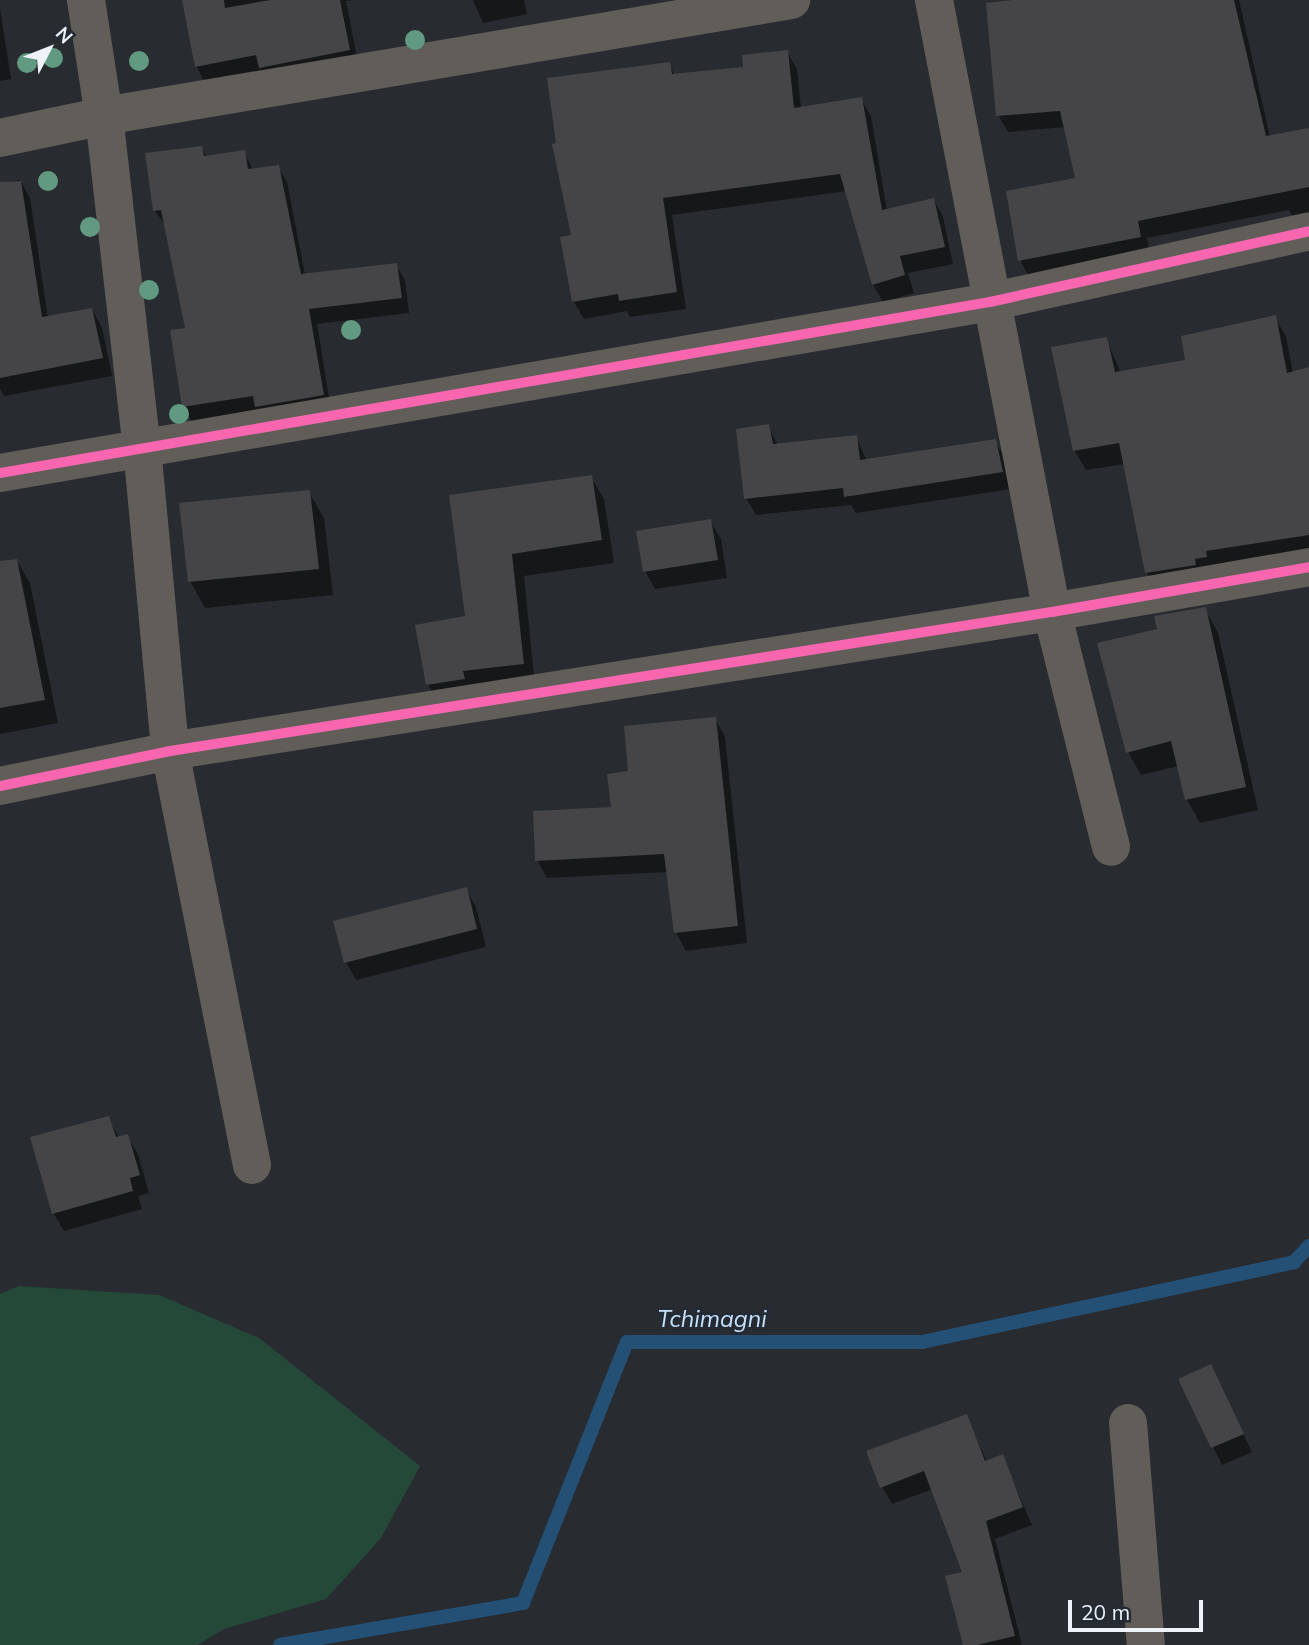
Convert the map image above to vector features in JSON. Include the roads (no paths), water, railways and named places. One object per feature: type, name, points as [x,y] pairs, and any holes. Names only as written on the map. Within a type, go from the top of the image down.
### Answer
[{"type":"street","points":[[86,0],[104,116],[142,447],[170,751],[252,1165]]},
{"type":"street","points":[[0,138],[104,116],[791,0]]},
{"type":"street","points":[[934,0],[990,302],[1052,612],[1111,846]]},
{"type":"street","points":[[0,472],[990,302],[1309,231]]},
{"type":"street","points":[[0,786],[170,751],[1052,612],[1309,567]]},
{"type":"street","points":[[1128,1423],[1146,1645]]},
{"type":"waterway","name":"Tchimagni","points":[[280,1645],[523,1603],[627,1342],[922,1342],[1294,1262],[1309,1246]]}]
